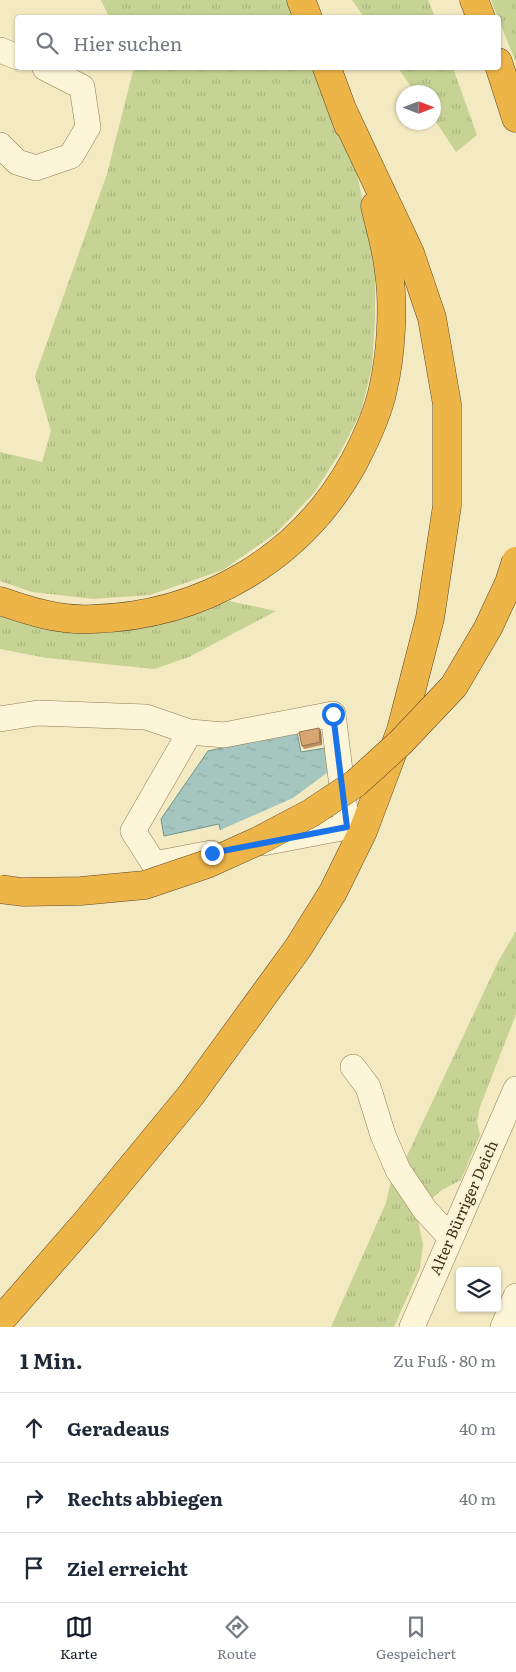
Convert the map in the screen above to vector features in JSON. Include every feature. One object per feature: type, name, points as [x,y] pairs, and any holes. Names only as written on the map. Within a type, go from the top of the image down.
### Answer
[{"type":"highway","points":[[301,0],[307,15]]},
{"type":"highway","points":[[474,0],[480,15]]},
{"type":"highway","points":[[501,68],[516,118]]},
{"type":"highway","points":[[0,601],[28,611],[51,616],[90,620],[130,616],[174,607],[210,594],[253,571],[290,543],[317,515],[341,484],[374,421],[383,390],[388,365],[390,273],[373,200],[328,70]]},
{"type":"highway","points":[[0,1321],[88,1220],[191,1095],[298,948],[333,892],[364,831],[401,730],[430,618],[447,506],[447,404],[432,318],[410,253],[342,108]]},
{"type":"highway","points":[[0,889],[22,892],[62,891],[145,885],[206,864],[258,841],[311,813],[356,783],[402,742],[454,686],[488,628],[509,582],[516,561]]},
{"type":"lane","points":[[0,50],[15,55]]},
{"type":"lane","points":[[0,145],[17,162],[36,168],[71,156],[88,127],[82,87],[49,70]]},
{"type":"lane","points":[[0,719],[38,712],[146,717],[190,732],[224,735],[333,714],[347,827],[154,864],[133,831],[190,732]]},
{"type":"lane","points":[[353,1067],[368,1087],[383,1135],[398,1170],[425,1210],[451,1238]]},
{"type":"lane","name":"Alter Bürriger Deich","points":[[412,1327],[515,1092]]},
{"type":"lane","points":[[502,1327],[516,1296]]},
{"type":"green space","points":[[101,0],[292,0],[297,15],[108,15]]},
{"type":"green space","points":[[352,0],[428,0],[434,15],[363,15]]},
{"type":"green space","points":[[491,0],[516,0],[516,63],[501,25],[501,15],[497,15]]},
{"type":"green space","points":[[319,70],[355,163],[375,263],[375,319],[372,367],[361,412],[341,451],[314,493],[276,533],[223,570],[150,595],[93,599],[32,592],[0,581],[0,452],[42,462],[51,431],[35,376],[107,174],[133,71]]},
{"type":"green space","points":[[399,70],[454,70],[477,135],[456,152],[441,130],[441,85],[410,85]]},
{"type":"green space","points":[[229,601],[276,611],[189,657],[154,669],[47,658],[0,649],[0,612],[120,629],[148,626],[187,617]]},
{"type":"green space","points":[[516,931],[516,1014],[480,1107],[477,1121],[480,1135],[461,1180],[442,1190],[431,1199],[405,1160],[498,962]]},
{"type":"green space","points":[[392,1177],[417,1215],[423,1245],[420,1268],[394,1327],[331,1327],[386,1203]]},
{"type":"water","points":[[297,732],[301,752],[325,748],[338,812],[222,837],[219,824],[164,836],[161,819],[208,751]]},
{"type":"pier","points":[[332,769],[339,815],[223,839],[220,838],[218,831],[293,798]]},
{"type":"building","points":[[319,728],[320,742],[302,746],[299,732]]},
{"type":"route","points":[[212,853],[347,827],[333,714]]}]
